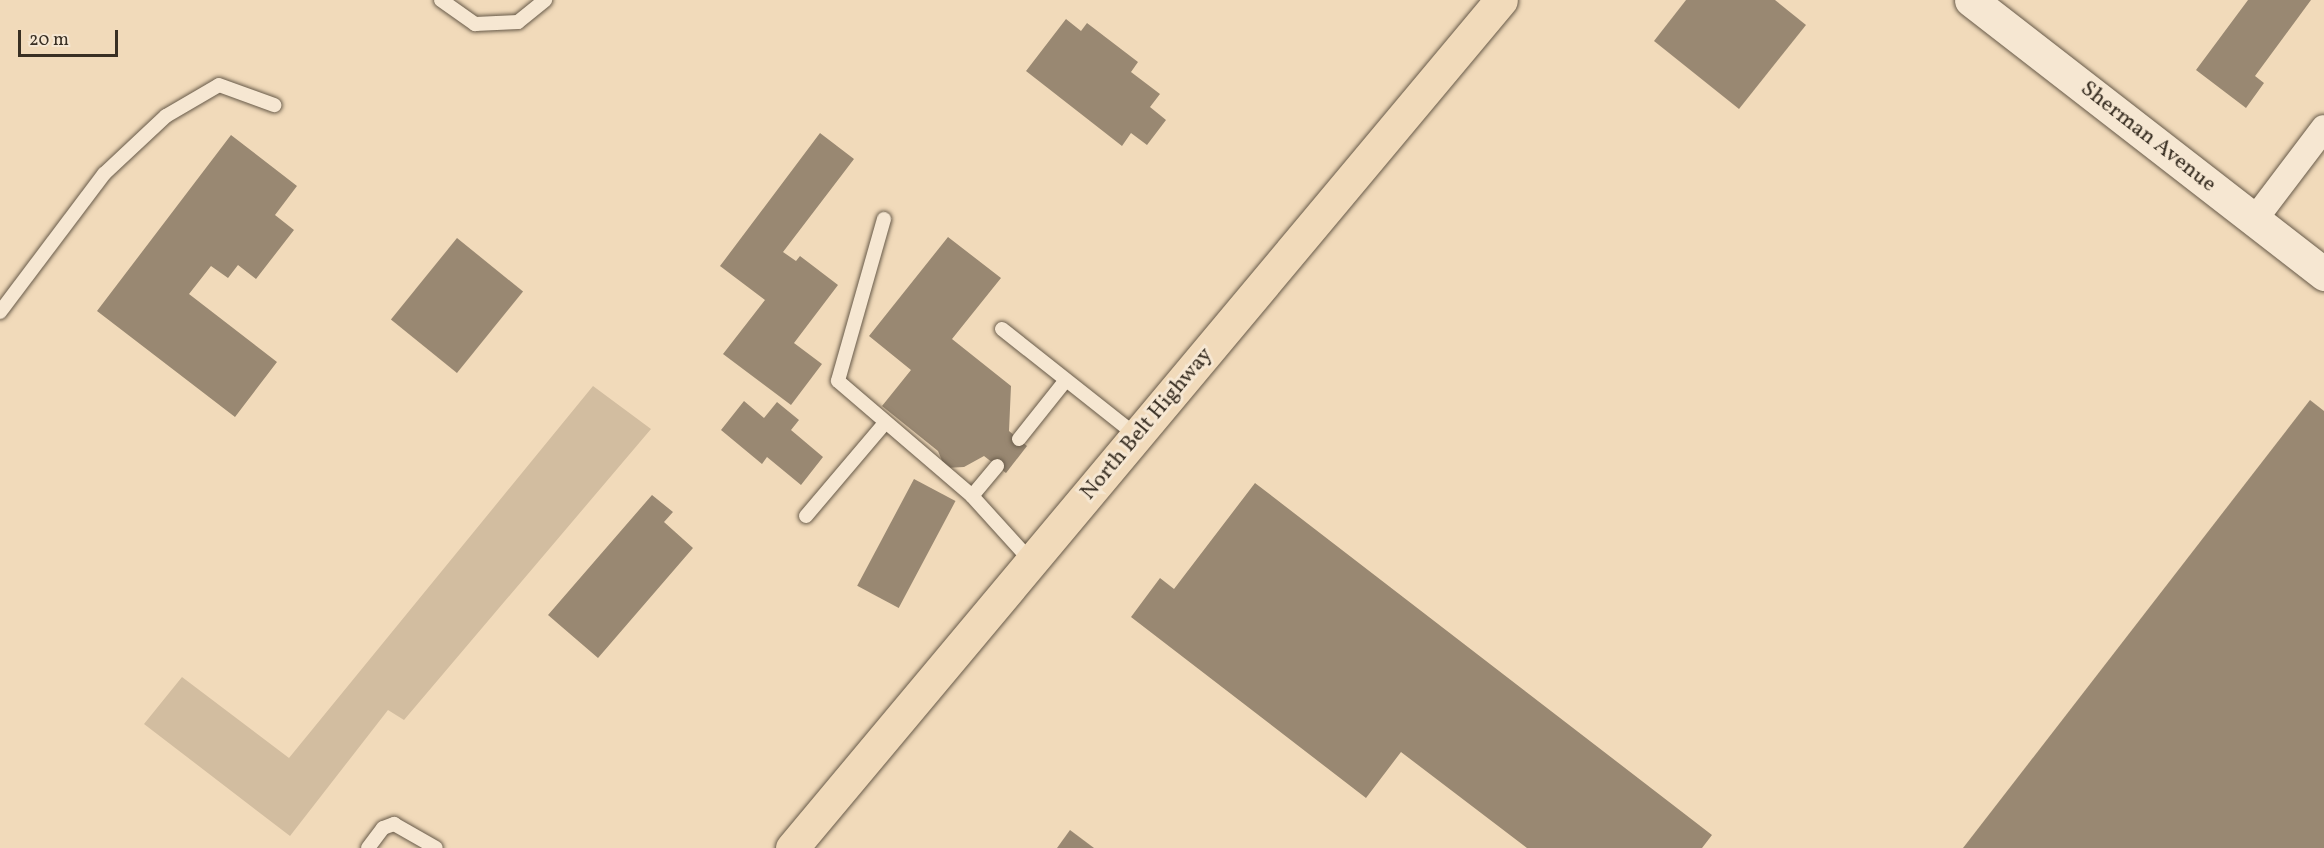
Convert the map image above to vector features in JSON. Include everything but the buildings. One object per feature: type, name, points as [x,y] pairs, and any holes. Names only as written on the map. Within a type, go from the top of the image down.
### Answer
[{"type":"main road","name":"North Belt Highway","points":[[792,848],[1501,0]]},
{"type":"street","name":"Sherman Avenue","points":[[1971,0],[2324,274]]},
{"type":"street","points":[[2254,219],[2324,129]]},
{"type":"lane","points":[[441,0],[475,24],[518,22],[545,0]]},
{"type":"lane","points":[[0,312],[104,174],[166,116],[219,85],[274,105]]},
{"type":"lane","points":[[884,219],[838,381],[972,496],[1031,562]]},
{"type":"lane","points":[[1002,329],[1137,436]]},
{"type":"lane","points":[[1019,439],[1066,380]]},
{"type":"lane","points":[[806,516],[885,423]]},
{"type":"lane","points":[[972,496],[997,466]]},
{"type":"lane","points":[[368,848],[383,828],[393,824],[436,848]]},
{"type":"shaded area","points":[[593,386],[651,429],[404,720],[388,710],[290,836],[144,724],[182,677],[289,758]]}]
